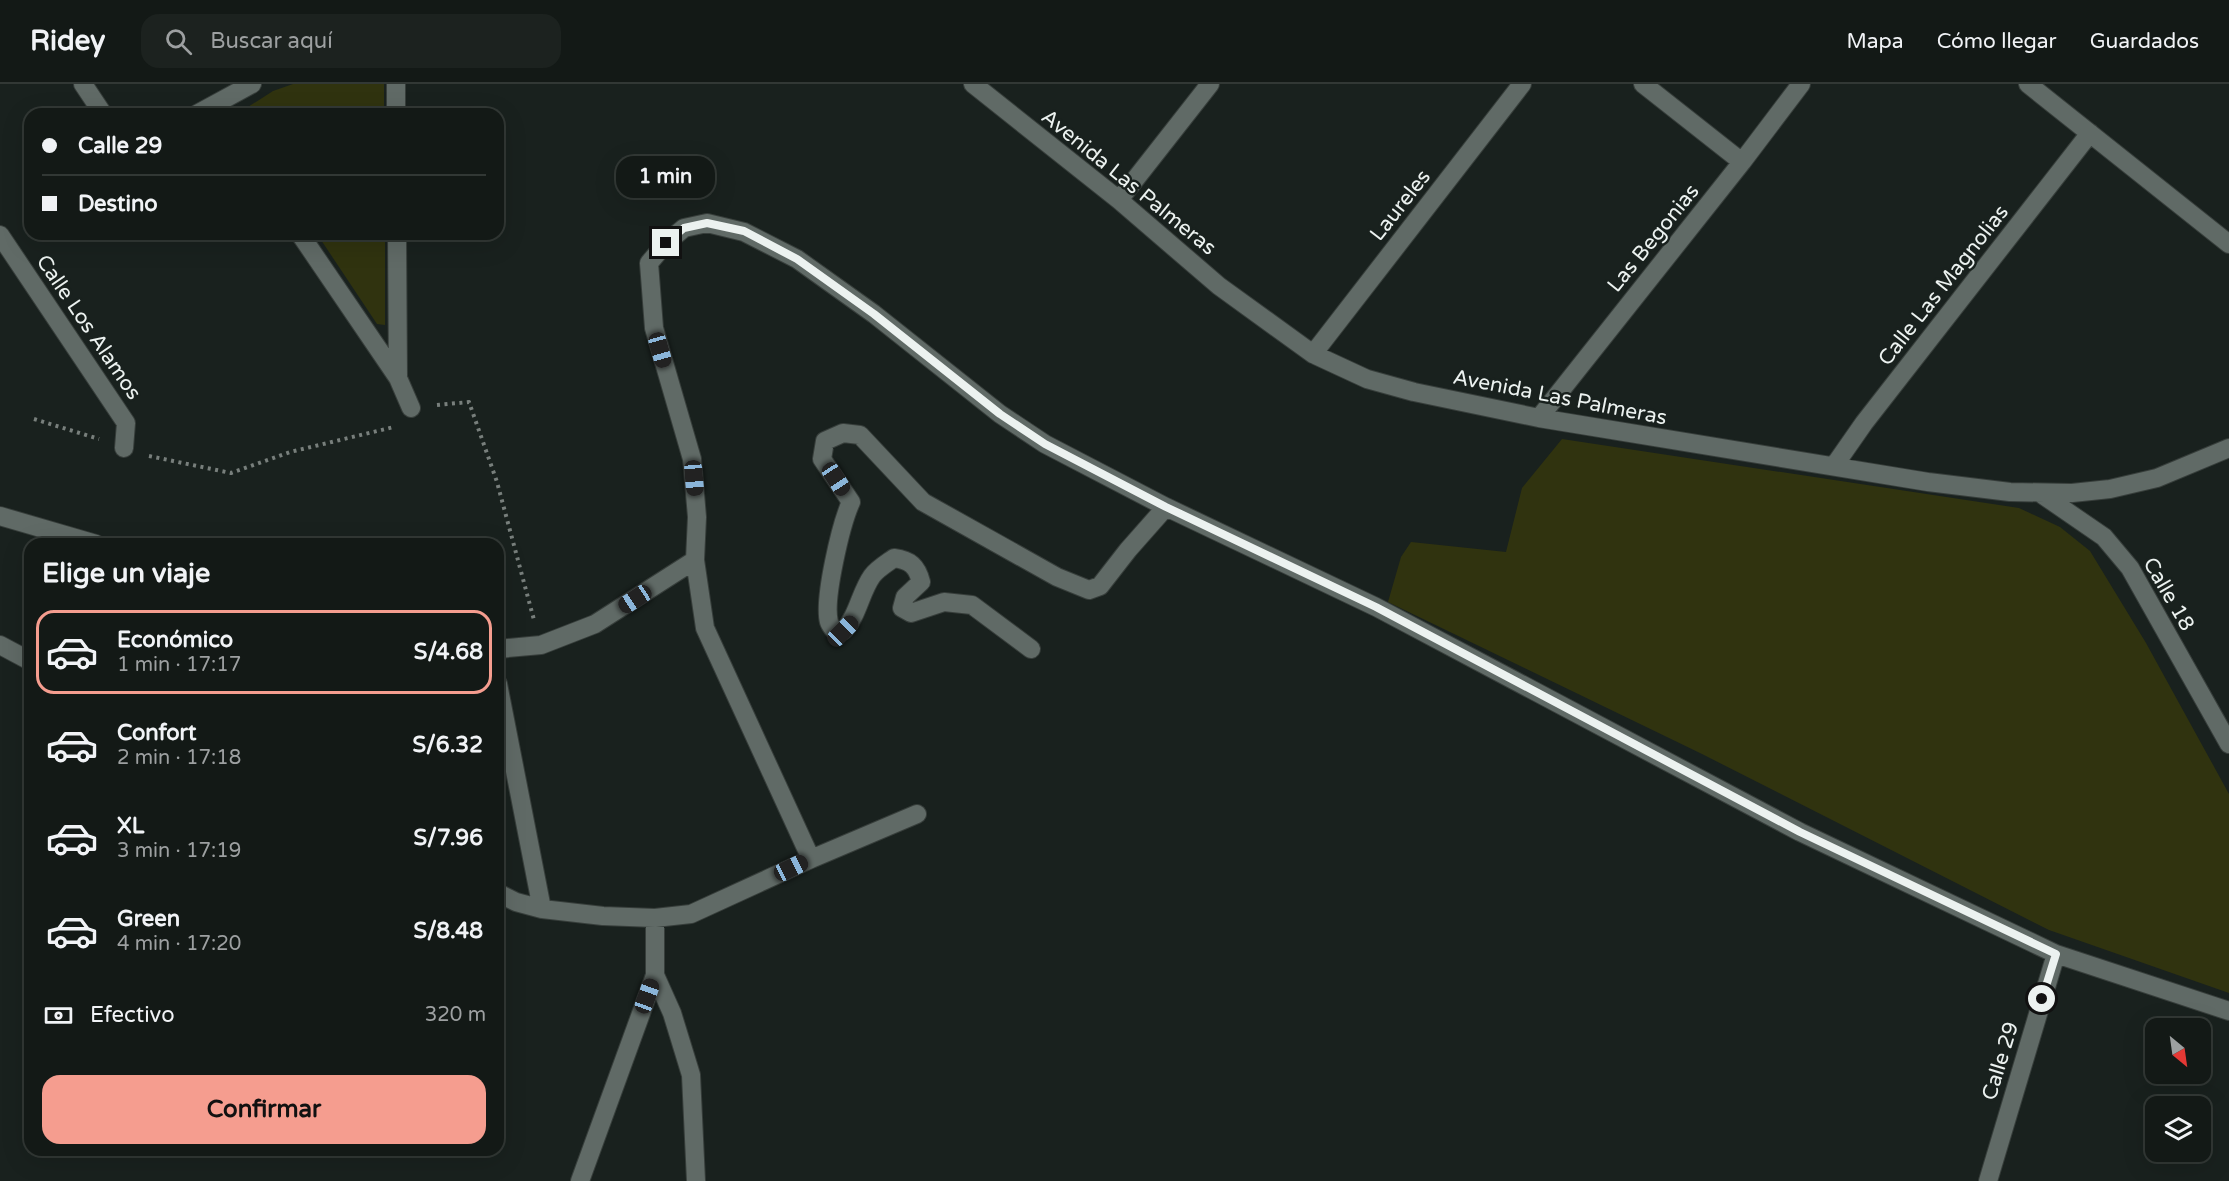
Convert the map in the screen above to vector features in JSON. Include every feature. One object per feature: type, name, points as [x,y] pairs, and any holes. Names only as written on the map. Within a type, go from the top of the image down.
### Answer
[{"type":"street","points":[[83,84],[99,108]]},
{"type":"street","points":[[215,108],[252,84]]},
{"type":"street","points":[[396,84],[396,108]]},
{"type":"street","name":"Avenida Las Palmeras","points":[[973,84],[1119,200],[1219,286],[1313,354],[1367,379],[1414,392],[1539,418],[1729,451],[1928,482],[2010,492],[2072,493],[2110,489],[2148,480],[2229,448]]},
{"type":"street","points":[[1119,200],[1210,84]]},
{"type":"street","name":"Laureles","points":[[1313,354],[1522,84]]},
{"type":"street","points":[[1643,84],[1742,162]]},
{"type":"street","name":"Las Begonias","points":[[1539,418],[1801,84]]},
{"type":"street","points":[[2028,84],[2229,244]]},
{"type":"street","name":"Calle Las Magnolias","points":[[1834,466],[1871,414],[2090,133]]},
{"type":"street","points":[[811,859],[705,628],[695,560],[697,517],[692,459],[654,328],[649,263],[666,243],[684,228],[707,223],[744,231],[797,259],[874,314],[1000,414],[1045,444],[1166,507],[1376,607],[1800,832],[2056,954],[2229,1011]]},
{"type":"street","name":"Calle Los Alamos","points":[[0,235],[126,423],[124,448]]},
{"type":"street","points":[[304,240],[398,378],[411,408]]},
{"type":"street","points":[[397,240],[398,378]]},
{"type":"street","points":[[1030,649],[972,605],[944,602],[912,613],[902,608],[905,597],[921,582],[918,570],[904,559],[894,558],[873,574],[860,597],[852,623],[843,631],[834,630],[829,622],[829,600],[839,538],[850,502],[822,459],[825,441],[843,433],[860,435],[923,502],[1057,577],[1089,590],[1100,586],[1166,507]]},
{"type":"street","name":"Calle 18","points":[[2040,493],[2104,537],[2130,568],[2229,744]]},
{"type":"street","points":[[0,516],[75,538]]},
{"type":"street","points":[[504,648],[541,645],[595,624],[695,560]]},
{"type":"street","points":[[0,645],[24,658]]},
{"type":"street","points":[[504,715],[542,909]]},
{"type":"street","points":[[504,896],[542,909],[603,916],[655,918],[691,914],[917,814]]},
{"type":"street","points":[[580,1181],[655,975],[655,918]]},
{"type":"street","name":"Calle 29","points":[[1988,1181],[2056,954]]},
{"type":"street","points":[[655,975],[672,1014],[691,1075],[696,1181]]},
{"type":"path","points":[[34,419],[141,454],[231,473],[290,452],[398,426],[411,408],[469,402],[497,482],[541,645]]},
{"type":"green space","points":[[293,84],[384,84],[384,108],[246,108],[273,91]]},
{"type":"green space","points":[[321,240],[385,240],[385,325],[377,324]]},
{"type":"green space","points":[[1562,439],[2019,508],[2060,527],[2090,551],[2146,643],[2229,794],[2229,993],[2049,930],[1702,754],[1388,602],[1401,557],[1411,542],[1506,552],[1522,488]]},
{"type":"route","points":[[666,243],[684,228],[707,223],[744,231],[797,259],[874,314],[1000,414],[1045,444],[1166,507],[1376,607],[1800,832],[2056,954],[2042,999]]}]
